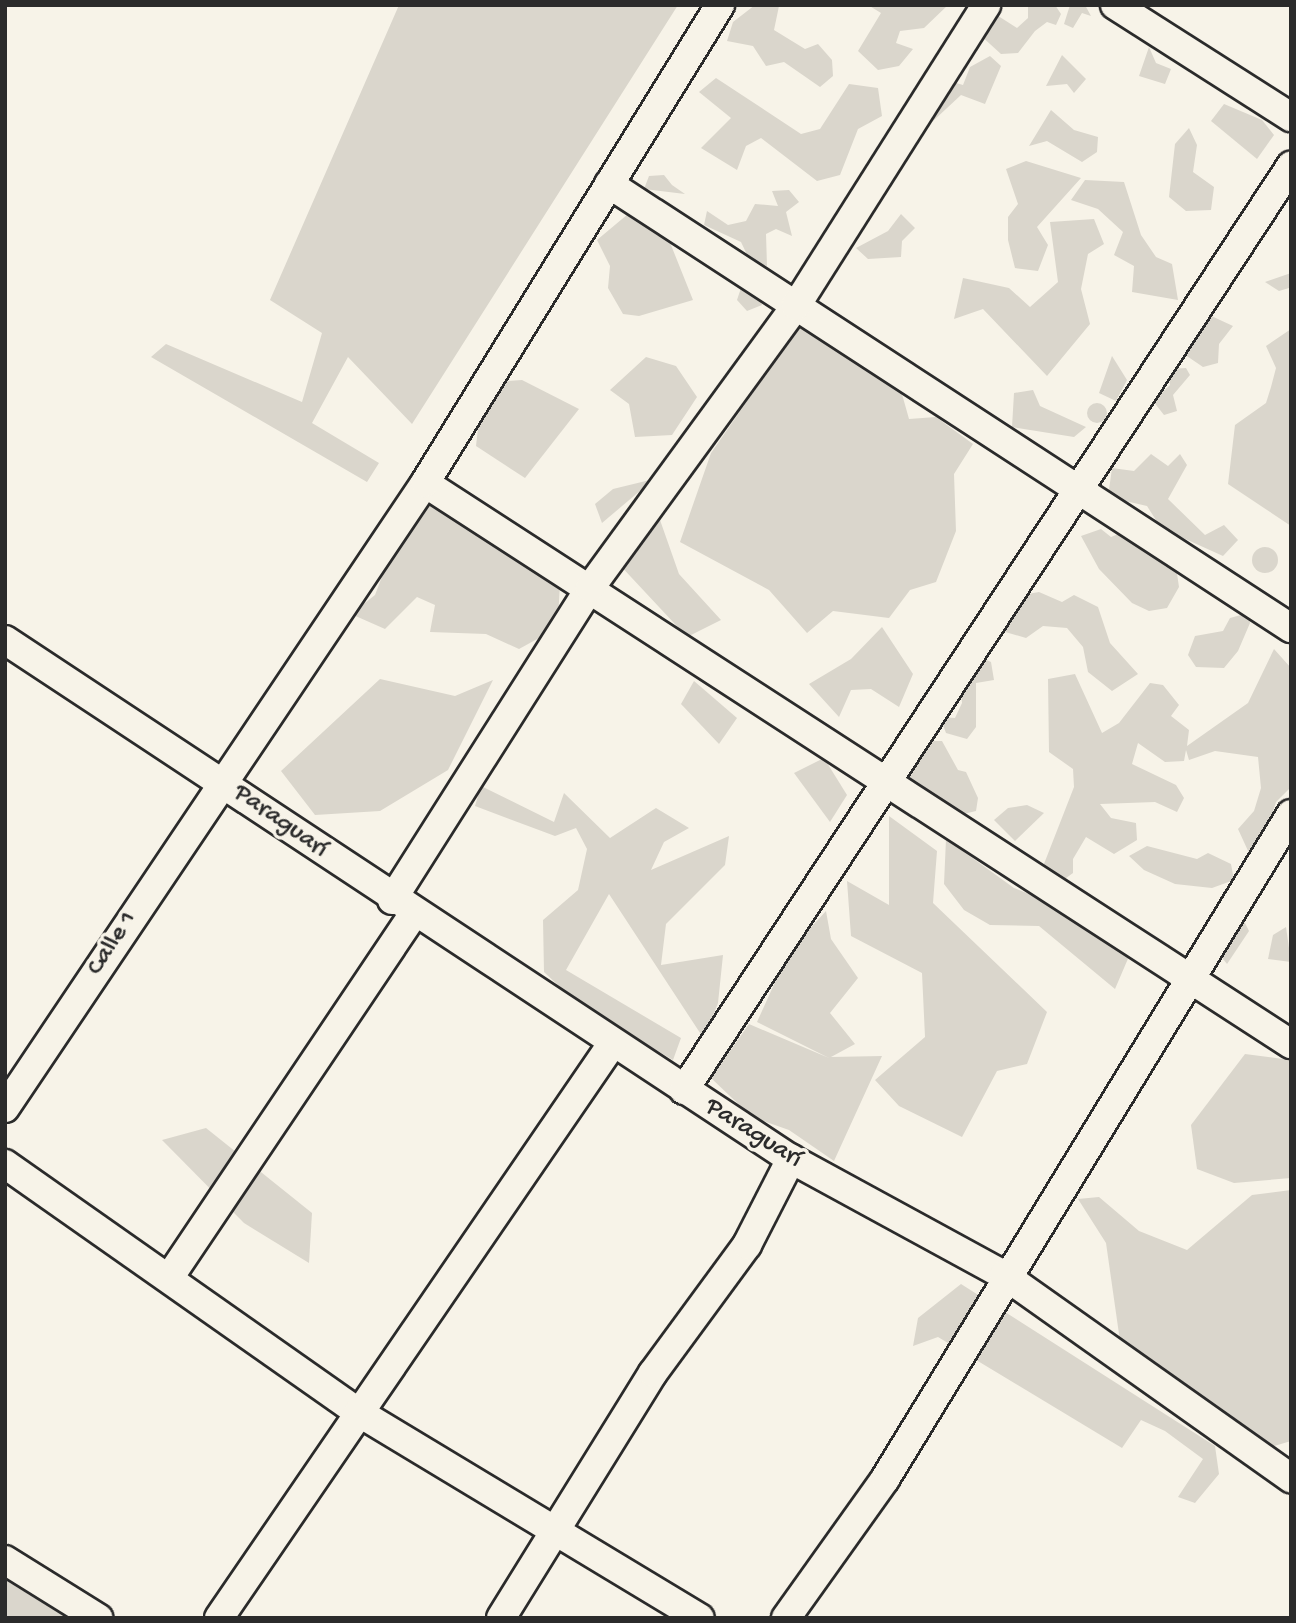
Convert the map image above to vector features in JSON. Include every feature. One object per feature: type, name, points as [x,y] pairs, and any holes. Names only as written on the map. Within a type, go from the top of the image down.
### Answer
[{"type":"street","name":"Calle 1","points":[[5,1108],[221,780],[425,483],[720,5]]},
{"type":"street","points":[[169,1278],[403,907],[590,588],[796,306],[986,5]]},
{"type":"street","points":[[1115,5],[1291,117]]},
{"type":"street","points":[[684,1090],[1291,166]]},
{"type":"street","points":[[609,184],[1291,628]]},
{"type":"street","points":[[425,483],[1291,1044]]},
{"type":"street","name":"Paraguarí","points":[[5,640],[221,780],[403,907],[791,1159],[1004,1275],[1290,1477]]},
{"type":"street","points":[[786,1618],[885,1479],[1004,1275],[1291,814]]},
{"type":"street","points":[[219,1618],[612,1044]]},
{"type":"street","points":[[501,1618],[653,1373],[747,1245],[791,1159]]},
{"type":"street","points":[[5,1164],[358,1412],[700,1618]]},
{"type":"street","points":[[5,1560],[98,1618]]},
{"type":"shaded area","points":[[399,5],[678,5],[412,424],[348,357],[312,423],[379,463],[367,482],[151,357],[166,344],[302,402],[322,333],[270,300]]},
{"type":"shaded area","points":[[755,5],[779,6],[774,30],[805,49],[818,44],[832,60],[833,76],[820,87],[784,62],[766,66],[753,46],[727,41],[733,22]]},
{"type":"shaded area","points":[[868,5],[948,5],[924,28],[900,31],[896,43],[913,49],[899,66],[878,70],[858,51],[881,13]]},
{"type":"shaded area","points":[[1028,5],[1055,5],[1061,14],[1056,25],[1047,22],[1035,31],[1018,53],[1001,54],[979,34],[992,12],[1017,28],[1028,18]]},
{"type":"shaded area","points":[[1070,5],[1085,5],[1091,16],[1082,13],[1073,28],[1064,24]]},
{"type":"shaded area","points":[[1149,47],[1156,63],[1171,69],[1165,84],[1139,76]]},
{"type":"shaded area","points":[[1062,55],[1086,79],[1074,93],[1067,84],[1046,86]]},
{"type":"shaded area","points":[[990,56],[1001,66],[985,104],[961,95],[932,122],[926,109],[946,80],[963,85],[970,67]]},
{"type":"shaded area","points":[[716,78],[801,134],[820,129],[849,84],[878,88],[882,116],[858,129],[840,175],[817,181],[761,138],[746,146],[737,170],[701,148],[731,118],[699,92]]},
{"type":"shaded area","points":[[1224,104],[1262,120],[1274,135],[1257,159],[1211,121]]},
{"type":"shaded area","points":[[1051,110],[1074,130],[1098,137],[1097,152],[1082,162],[1047,141],[1029,146]]},
{"type":"shaded area","points":[[1189,128],[1197,145],[1193,172],[1214,187],[1211,210],[1186,211],[1169,197],[1175,144]]},
{"type":"shaded area","points":[[1026,161],[1081,178],[1037,227],[1048,245],[1038,271],[1015,268],[1008,240],[1008,217],[1018,204],[1006,169]]},
{"type":"shaded area","points":[[664,175],[685,194],[644,189],[649,176]]},
{"type":"shaded area","points":[[1085,180],[1124,182],[1141,235],[1156,257],[1172,264],[1178,300],[1132,292],[1134,266],[1114,255],[1123,232],[1098,209],[1071,200]]},
{"type":"shaded area","points":[[789,190],[799,202],[786,212],[792,236],[776,229],[766,234],[767,266],[750,261],[741,242],[704,225],[707,211],[728,225],[746,221],[755,204],[778,206],[772,191]]},
{"type":"shaded area","points":[[628,214],[665,230],[693,300],[639,316],[623,314],[608,288],[610,266],[597,240]]},
{"type":"shaded area","points":[[901,214],[915,228],[902,241],[901,257],[868,259],[856,248],[888,231]]},
{"type":"shaded area","points":[[1094,219],[1104,244],[1088,254],[1081,289],[1090,324],[1047,376],[983,309],[954,319],[963,278],[1009,288],[1030,307],[1058,282],[1050,222]]},
{"type":"shaded area","points":[[1291,273],[1289,288],[1279,291],[1265,282]]},
{"type":"shaded area","points":[[741,288],[757,288],[762,305],[747,311],[737,300]]},
{"type":"shaded area","points":[[1207,314],[1233,326],[1219,344],[1218,363],[1203,367],[1178,350]]},
{"type":"shaded area","points":[[799,327],[900,387],[909,419],[936,417],[973,444],[954,474],[956,531],[936,582],[910,590],[889,618],[833,611],[807,633],[769,590],[680,542],[711,453]]},
{"type":"shaded area","points":[[1291,329],[1291,526],[1228,484],[1235,425],[1266,403],[1271,387],[1276,368],[1266,346]]},
{"type":"shaded area","points":[[1112,356],[1127,380],[1116,401],[1099,393]]},
{"type":"shaded area","points":[[646,357],[676,366],[697,397],[672,435],[635,437],[629,404],[610,390]]},
{"type":"shaded area","points":[[1186,368],[1190,375],[1173,395],[1177,411],[1164,415],[1153,401],[1170,385],[1168,369]]},
{"type":"shaded area","points":[[522,380],[579,409],[525,478],[476,446],[480,411],[496,382]]},
{"type":"shaded area","points":[[1033,390],[1040,406],[1086,427],[1074,437],[1012,427],[1014,393]]},
{"type":"shaded area","points":[[1097,403],[1104,406],[1107,413],[1104,420],[1097,423],[1090,420],[1087,413],[1090,406]]},
{"type":"shaded area","points":[[1151,454],[1168,466],[1180,454],[1187,465],[1168,499],[1205,535],[1224,525],[1238,540],[1223,556],[1161,528],[1147,506],[1108,497],[1112,468],[1134,471]]},
{"type":"shaded area","points":[[654,479],[602,523],[595,504],[613,489]]},
{"type":"shaded area","points":[[427,505],[448,508],[497,549],[560,584],[558,618],[539,638],[519,649],[486,634],[430,632],[435,605],[417,597],[385,629],[351,614],[375,595],[396,540]]},
{"type":"shaded area","points":[[660,520],[679,574],[721,620],[687,637],[617,562]]},
{"type":"shaded area","points":[[1101,529],[1111,537],[1128,530],[1175,560],[1179,587],[1167,608],[1149,611],[1132,603],[1099,569],[1081,536]]},
{"type":"shaded area","points":[[1265,547],[1274,551],[1278,560],[1274,569],[1265,573],[1256,569],[1252,560],[1256,551]]},
{"type":"shaded area","points":[[1039,592],[1062,602],[1074,595],[1098,607],[1110,643],[1138,674],[1112,691],[1088,672],[1083,647],[1067,628],[1043,626],[1026,638],[1002,631],[1017,596]]},
{"type":"shaded area","points":[[1248,613],[1250,623],[1238,651],[1224,668],[1196,667],[1188,655],[1195,636],[1223,631],[1230,618]]},
{"type":"shaded area","points":[[882,627],[913,674],[899,707],[871,689],[851,690],[839,717],[809,684],[851,659]]},
{"type":"shaded area","points":[[1274,649],[1291,668],[1290,788],[1276,802],[1265,837],[1249,853],[1238,829],[1254,811],[1261,788],[1258,757],[1215,751],[1189,760],[1186,750],[1184,761],[1165,762],[1138,743],[1132,764],[1176,785],[1184,798],[1177,812],[1155,802],[1100,804],[1111,818],[1136,823],[1137,840],[1114,854],[1086,837],[1073,859],[1073,873],[1055,886],[1042,869],[1074,787],[1073,769],[1049,752],[1048,679],[1075,674],[1102,733],[1119,723],[1150,683],[1163,685],[1179,705],[1171,716],[1189,730],[1187,746],[1248,703]]},
{"type":"shaded area","points":[[982,658],[991,662],[994,680],[976,683],[976,727],[967,739],[946,733],[940,717],[955,718],[962,703],[960,683]]},
{"type":"shaded area","points":[[380,679],[455,696],[493,680],[448,770],[380,811],[315,815],[281,771]]},
{"type":"shaded area","points":[[694,681],[737,718],[719,744],[681,704]]},
{"type":"shaded area","points":[[925,741],[942,741],[958,770],[966,772],[978,798],[976,811],[951,817],[915,795],[906,769]]},
{"type":"shaded area","points":[[824,758],[847,795],[830,822],[794,773]]},
{"type":"shaded area","points":[[481,786],[554,822],[564,793],[610,838],[656,808],[689,828],[664,842],[651,870],[729,836],[725,865],[666,924],[661,965],[723,955],[718,1003],[704,1039],[609,894],[566,970],[681,1038],[673,1060],[576,1002],[544,972],[543,920],[578,890],[587,849],[576,828],[555,836],[475,806]]},
{"type":"shaded area","points":[[1027,805],[1044,813],[1015,841],[994,820],[1008,808]]},
{"type":"shaded area","points":[[889,816],[937,851],[933,903],[1047,1012],[1027,1064],[997,1071],[962,1137],[899,1106],[875,1080],[925,1037],[922,973],[851,936],[847,881],[889,905]]},
{"type":"shaded area","points":[[946,839],[1014,888],[1064,908],[1130,954],[1115,989],[1039,926],[990,925],[964,910],[944,884]]},
{"type":"shaded area","points":[[1147,846],[1197,859],[1208,853],[1231,864],[1234,880],[1212,888],[1175,884],[1144,870],[1129,856]]},
{"type":"shaded area","points":[[826,911],[831,939],[858,978],[830,1013],[855,1044],[831,1057],[882,1056],[834,1161],[789,1130],[752,1117],[711,1078],[749,1024],[829,1058],[757,1022],[789,951]]},
{"type":"shaded area","points":[[1240,913],[1249,931],[1227,964],[1220,955]]},
{"type":"shaded area","points":[[1286,927],[1291,962],[1268,959],[1273,935]]},
{"type":"shaded area","points":[[1245,1054],[1291,1060],[1291,1178],[1234,1183],[1197,1169],[1191,1125]]},
{"type":"shaded area","points":[[206,1128],[312,1213],[309,1263],[244,1223],[162,1140]]},
{"type":"shaded area","points":[[1291,1190],[1291,1441],[1267,1448],[1120,1341],[1106,1243],[1078,1199],[1099,1197],[1139,1231],[1187,1250],[1252,1195]]},
{"type":"shaded area","points":[[961,1284],[1215,1446],[1219,1474],[1195,1503],[1178,1497],[1203,1459],[1165,1431],[1141,1420],[1122,1448],[938,1337],[913,1346],[918,1318]]},
{"type":"shaded area","points":[[5,1580],[68,1618],[5,1618]]}]
